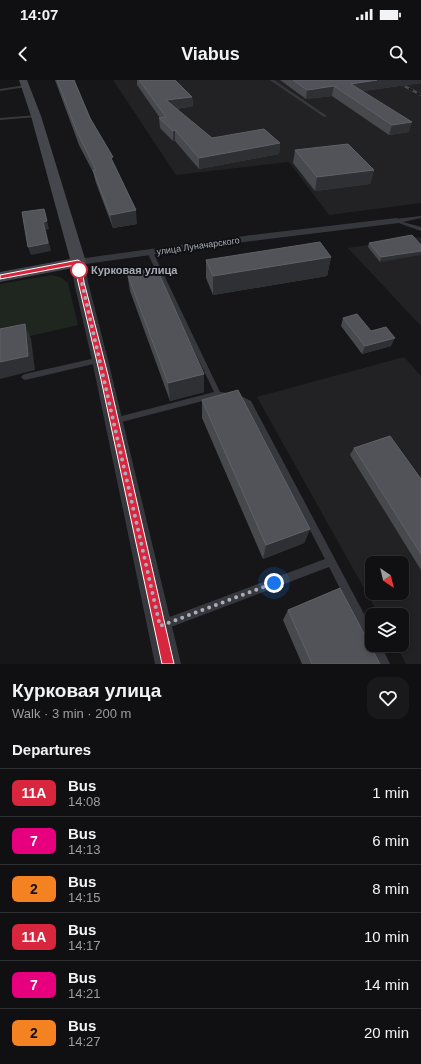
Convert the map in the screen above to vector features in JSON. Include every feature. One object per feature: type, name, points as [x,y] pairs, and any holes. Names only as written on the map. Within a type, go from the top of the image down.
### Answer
[{"type":"main road","points":[[24,83],[36,116],[78,262]]},
{"type":"main road","name":"улица Луначарского","points":[[0,277],[78,262]]},
{"type":"street","name":"улица Луначарского","points":[[78,262],[396,222]]},
{"type":"street","points":[[78,262],[81,282],[114,421],[168,664]]},
{"type":"lane","points":[[272,80],[325,116]]},
{"type":"lane","points":[[0,90],[24,83]]},
{"type":"lane","points":[[0,119],[36,116]]},
{"type":"lane","points":[[396,222],[421,218]]},
{"type":"lane","points":[[396,222],[421,229]]},
{"type":"lane","points":[[150,252],[218,394]]},
{"type":"lane","points":[[25,377],[100,360]]},
{"type":"lane","points":[[114,421],[218,394],[237,396],[248,403],[365,627]]},
{"type":"lane","points":[[160,626],[331,561]]},
{"type":"lane","points":[[379,652],[385,664]]},
{"type":"shaded area","points":[[113,80],[421,80],[421,203],[329,215],[289,162],[176,175]]},
{"type":"shaded area","points":[[416,237],[421,238],[421,326],[348,248]]},
{"type":"shaded area","points":[[52,275],[62,278],[68,283],[78,325],[0,343],[0,284]]},
{"type":"shaded area","points":[[404,357],[421,376],[421,664],[406,664],[400,652],[409,652],[409,608],[375,608],[371,600],[409,600],[409,556],[365,556],[365,590],[257,397]]},
{"type":"building","points":[[57,80],[74,80],[90,118],[113,157],[111,158],[136,210],[110,215],[93,170],[96,170],[77,132]]},
{"type":"building","points":[[139,80],[175,80],[192,97],[166,100],[212,138],[264,129],[280,143],[199,158],[175,130],[173,131],[159,118],[166,117]]},
{"type":"building","points":[[293,80],[377,80],[351,84],[412,122],[392,125],[334,86],[307,90]]},
{"type":"building","points":[[348,144],[374,170],[317,177],[295,150]]},
{"type":"building","points":[[44,209],[47,221],[43,222],[48,243],[28,247],[22,212]]},
{"type":"building","points":[[412,235],[421,245],[421,251],[381,257],[369,243]]},
{"type":"building","points":[[320,242],[331,257],[213,276],[206,260]]},
{"type":"building","points":[[156,267],[204,374],[168,383],[127,273]]},
{"type":"building","points":[[357,314],[371,331],[386,327],[395,338],[365,346],[343,318]]},
{"type":"building","points":[[25,324],[28,356],[0,362],[0,329]]},
{"type":"building","points":[[238,390],[310,529],[266,545],[202,400]]},
{"type":"building","points":[[390,436],[421,479],[421,554],[354,448]]},
{"type":"building","points":[[340,588],[365,636],[365,652],[374,652],[380,664],[312,664],[288,610]]},
{"type":"railway","points":[[393,80],[421,95]]},
{"type":"bus line","name":"11А","points":[[0,277],[78,262],[81,282],[104,375],[168,664]]},
{"type":"place","name":"Курковая улица","points":[[79,270]]},
{"type":"route","points":[[79,270],[160,626],[274,583]]}]
